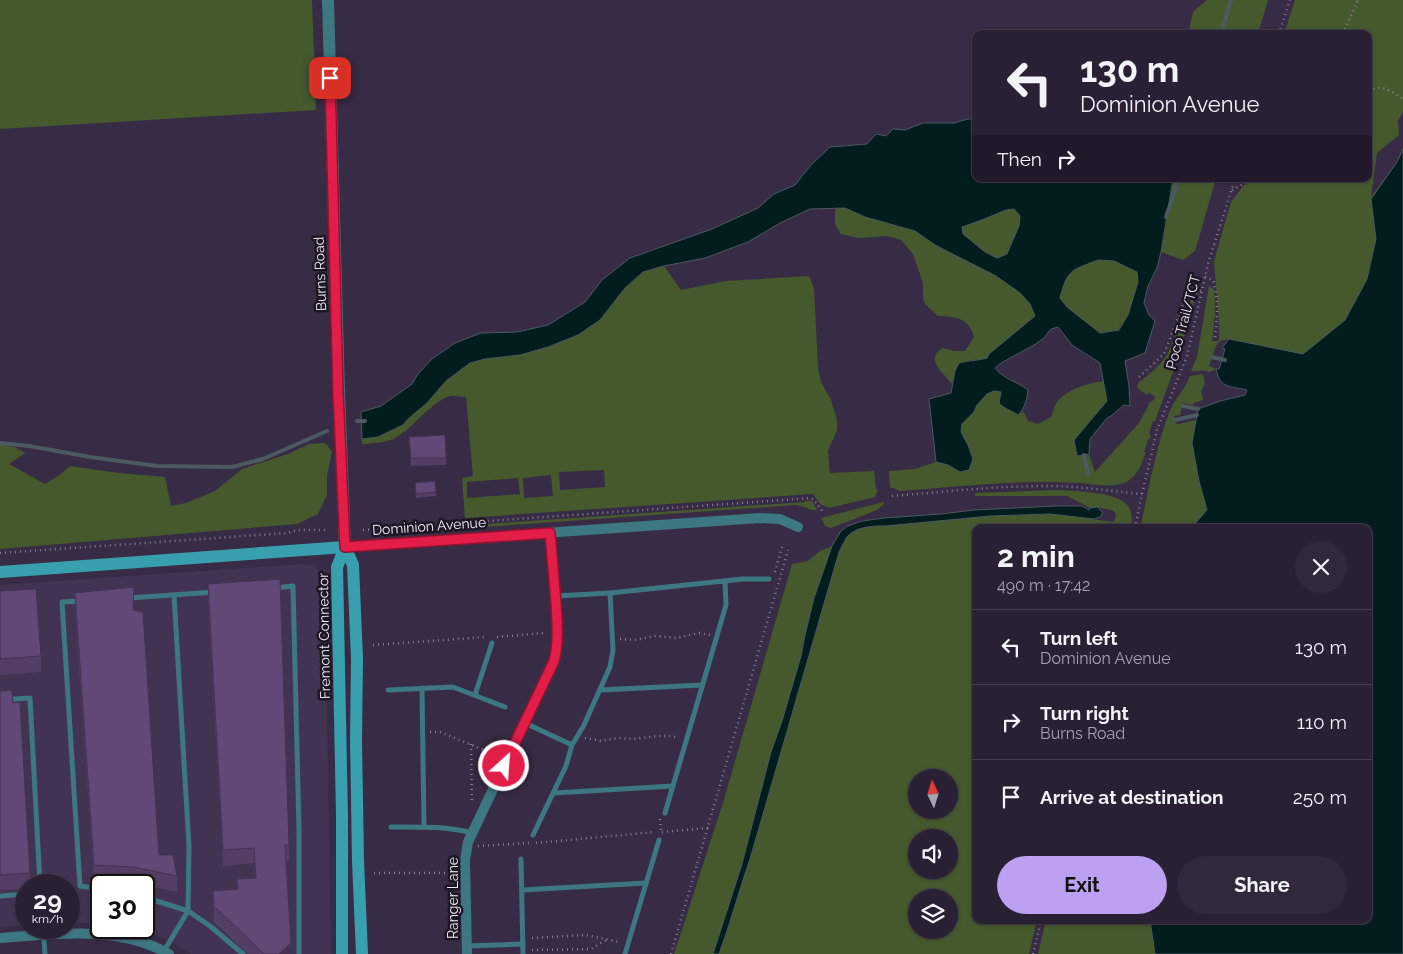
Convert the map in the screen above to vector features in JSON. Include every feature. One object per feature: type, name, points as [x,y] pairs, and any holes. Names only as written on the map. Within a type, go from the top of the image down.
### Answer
[{"type":"main road","name":"Dominion Avenue","points":[[0,572],[345,547]]},
{"type":"main road","name":"Fremont Connector","points":[[342,954],[342,824],[337,567],[345,547]]},
{"type":"main road","points":[[345,547],[353,565],[357,648],[358,861],[362,954]]},
{"type":"street","name":"Burns Road","points":[[328,0],[338,392],[345,547]]},
{"type":"street","name":"Dominion Avenue","points":[[345,547],[760,518],[780,520],[798,527]]},
{"type":"street","name":"Ranger Lane","points":[[467,950],[465,860],[467,848],[472,833],[554,661],[557,651],[558,640],[550,533]]},
{"type":"street","points":[[80,934],[108,934],[139,940],[167,952]]},
{"type":"street","points":[[0,938],[15,936]]},
{"type":"lane","points":[[555,596],[769,579]]},
{"type":"lane","points":[[665,813],[726,605],[725,581]]},
{"type":"lane","points":[[264,588],[294,586],[299,954]]},
{"type":"lane","points":[[118,598],[224,591]]},
{"type":"lane","points":[[533,835],[554,793],[566,766],[572,745],[600,690],[612,661],[610,593]]},
{"type":"lane","points":[[167,952],[188,911],[189,846],[174,595]]},
{"type":"lane","points":[[90,600],[62,602],[80,886],[90,887]]},
{"type":"lane","points":[[475,695],[492,642]]},
{"type":"lane","points":[[600,690],[702,685]]},
{"type":"lane","points":[[388,690],[453,687],[505,707]]},
{"type":"lane","points":[[422,688],[424,827]]},
{"type":"lane","points":[[0,700],[30,698],[39,874]]},
{"type":"lane","points":[[525,723],[572,745]]},
{"type":"lane","points":[[554,793],[673,786]]},
{"type":"lane","points":[[391,827],[450,828],[472,833]]},
{"type":"lane","points":[[625,954],[658,840]]},
{"type":"lane","points":[[467,950],[523,947],[521,859]]},
{"type":"lane","points":[[522,890],[646,883]]},
{"type":"lane","points":[[0,896],[15,895]]},
{"type":"lane","points":[[155,900],[188,911],[210,926],[243,954]]},
{"type":"lane","points":[[44,939],[45,954]]},
{"type":"path","points":[[1280,30],[1290,0]]},
{"type":"path","points":[[1345,30],[1358,0]]},
{"type":"path","points":[[1372,89],[1376,87],[1384,89],[1403,99]]},
{"type":"path","name":"Poco Trail/TCT","points":[[1137,524],[1157,430],[1187,356],[1208,264],[1234,182]]},
{"type":"path","points":[[1231,191],[1247,182]]},
{"type":"path","points":[[1205,277],[1213,280],[1215,287],[1217,315],[1215,339]]},
{"type":"path","points":[[1139,377],[1164,354],[1185,298],[1202,290]]},
{"type":"path","points":[[892,496],[1044,486],[1075,487],[1142,494]]},
{"type":"path","points":[[363,530],[810,498],[815,501],[824,513]]},
{"type":"path","points":[[0,553],[288,533],[297,530],[328,530]]},
{"type":"path","points":[[769,579],[769,575],[774,575],[782,547]]},
{"type":"path","points":[[671,954],[788,550]]},
{"type":"path","points":[[496,637],[544,633]]},
{"type":"path","points":[[612,638],[630,640],[656,636],[676,638],[699,633],[717,636]]},
{"type":"path","points":[[373,645],[487,637]]},
{"type":"path","points":[[423,733],[440,732],[494,754]]},
{"type":"path","points":[[578,735],[596,741],[618,738],[640,739],[674,736],[686,742]]},
{"type":"path","points":[[471,744],[472,802]]},
{"type":"path","points":[[478,846],[537,843],[708,828]]},
{"type":"path","points":[[374,873],[452,873]]},
{"type":"path","points":[[1033,954],[1040,924]]},
{"type":"path","points":[[523,947],[586,934],[628,944]]},
{"type":"path","points":[[523,947],[591,949],[608,939]]},
{"type":"shaded area","points":[[972,119],[972,182],[1173,182],[1161,252],[1157,268],[1148,286],[1144,303],[1149,315],[1155,321],[1145,353],[1125,361],[1130,406],[1124,405],[1107,418],[1090,439],[1089,454],[1077,456],[1074,440],[1107,401],[1100,363],[1072,345],[1058,327],[1051,329],[1044,338],[1034,345],[995,368],[1002,375],[1028,390],[1026,400],[1018,415],[999,403],[1001,392],[994,391],[987,394],[977,405],[974,412],[962,424],[961,432],[973,459],[969,470],[960,472],[948,465],[936,462],[929,399],[951,393],[955,371],[959,363],[987,358],[989,354],[1035,316],[1030,304],[1020,293],[996,276],[935,245],[915,231],[865,217],[845,208],[810,209],[780,223],[748,242],[705,258],[643,272],[625,288],[600,320],[578,335],[548,347],[520,355],[485,359],[470,363],[446,381],[427,403],[403,425],[378,437],[362,439],[361,412],[381,406],[412,384],[418,374],[432,359],[455,343],[481,333],[517,332],[548,325],[585,302],[602,280],[630,258],[712,229],[758,208],[774,194],[795,185],[811,165],[830,147],[867,144],[876,134],[886,136],[893,129],[905,130],[923,123],[954,123]],"holes":[[[1014,209],[1020,216],[1019,226],[1007,254],[997,258],[985,252],[963,234],[962,227],[1006,210]],[[1098,260],[1114,261],[1137,272],[1138,282],[1128,315],[1119,330],[1100,333],[1067,307],[1060,298],[1068,276],[1076,269]]]},
{"type":"shaded area","points":[[1403,149],[1403,954],[1155,954],[1151,924],[1372,924],[1372,524],[1195,524],[1207,510],[1192,443],[1198,409],[1245,395],[1247,390],[1227,386],[1220,380],[1218,375],[1216,369],[1219,369],[1225,349],[1222,348],[1229,339],[1303,354],[1345,320],[1367,279],[1376,239],[1371,199],[1397,162]]},
{"type":"shaded area","points":[[1082,506],[1089,510],[1090,508],[1098,507],[1103,512],[1100,517],[1094,519],[1050,514],[990,516],[870,527],[855,531],[847,537],[839,552],[750,859],[719,954],[713,954],[742,864],[771,752],[801,656],[814,598],[832,546],[841,531],[848,526],[862,521],[884,518],[974,510]]},
{"type":"shaded area","points":[[303,564],[311,565],[318,570],[323,577],[325,587],[331,954],[191,954],[169,940],[155,935],[155,874],[90,874],[90,923],[80,923],[80,874],[15,874],[15,926],[0,927],[0,585]]},
{"type":"green space","points":[[0,0],[312,0],[316,110],[0,129]]},
{"type":"green space","points":[[1207,0],[1268,0],[1259,30],[1189,30],[1193,12]]},
{"type":"green space","points":[[1295,0],[1403,0],[1403,112],[1398,121],[1399,135],[1377,153],[1371,197],[1397,162],[1403,149],[1403,405],[1268,347],[1229,339],[1220,341],[1216,346],[1209,366],[1216,369],[1209,372],[1191,371],[1197,357],[1209,286],[1214,289],[1215,296],[1212,341],[1219,340],[1214,261],[1231,202],[1244,185],[1250,182],[1372,182],[1372,30],[1285,30]]},
{"type":"green space","points":[[1173,182],[1215,182],[1195,251],[1183,260],[1161,252]]},
{"type":"green space","points":[[835,208],[845,208],[865,217],[915,231],[935,245],[996,276],[1020,293],[1030,304],[1035,316],[989,354],[987,358],[969,360],[958,367],[952,384],[937,366],[935,362],[936,353],[942,348],[965,351],[974,337],[969,325],[960,319],[938,316],[925,304],[923,283],[913,254],[901,240],[888,236],[859,238],[841,234],[835,224]]},
{"type":"green space","points":[[1014,209],[1020,216],[1019,226],[1007,254],[997,258],[985,252],[963,234],[962,227],[1006,210]]},
{"type":"green space","points":[[1098,260],[1114,261],[1137,272],[1138,281],[1128,315],[1118,330],[1099,333],[1067,307],[1059,298],[1065,281],[1072,272]]},
{"type":"green space","points":[[664,266],[681,290],[726,281],[809,276],[814,288],[818,368],[821,382],[831,400],[837,420],[837,430],[828,451],[830,473],[874,471],[876,489],[878,490],[875,497],[829,508],[820,504],[813,494],[465,518],[462,478],[473,476],[466,397],[452,396],[444,398],[406,431],[391,440],[362,444],[362,439],[378,437],[403,425],[427,403],[446,381],[470,363],[485,359],[520,355],[548,347],[578,335],[600,320],[625,288],[643,272]],"holes":[[[604,470],[605,487],[560,490],[559,472]],[[551,475],[553,496],[524,498],[523,478]],[[518,478],[520,494],[467,498],[467,482]]]},
{"type":"green space","points":[[1192,299],[1194,302],[1176,364],[1155,421],[1153,421],[1149,434],[1151,435],[1150,439],[1148,439],[1144,452],[1146,452],[1137,472],[1128,481],[1117,485],[1034,482],[900,491],[890,488],[889,471],[915,469],[936,462],[948,465],[960,472],[968,445],[961,432],[962,423],[974,412],[977,405],[987,394],[994,391],[1001,392],[999,403],[1001,405],[1018,415],[1023,411],[1028,421],[1038,424],[1051,417],[1061,397],[1085,385],[1104,381],[1107,401],[1074,440],[1077,456],[1089,454],[1095,472],[1139,423],[1150,402],[1154,400],[1155,396],[1149,393],[1147,395],[1137,388],[1138,383],[1166,357],[1184,312]]},
{"type":"green space","points":[[1202,374],[1204,380],[1201,391],[1203,400],[1193,405],[1183,403],[1180,415],[1174,416],[1174,422],[1178,424],[1196,420],[1192,443],[1209,499],[1207,524],[1141,524],[1164,427],[1174,403],[1190,376]]},
{"type":"green space","points":[[0,443],[25,453],[9,464],[45,484],[70,466],[165,477],[171,506],[186,503],[215,491],[242,469],[288,454],[309,444],[325,443],[332,451],[327,476],[327,495],[318,514],[297,524],[0,549]]},
{"type":"green space","points":[[1055,490],[1104,494],[1121,500],[1129,507],[1132,516],[1131,524],[972,524],[972,924],[1036,924],[1029,954],[719,954],[750,859],[839,552],[847,537],[855,531],[870,527],[990,516],[1051,514],[1114,522],[1116,515],[1114,511],[1098,507],[1090,508],[1067,496],[975,496],[975,493]]},
{"type":"green space","points":[[812,501],[817,510],[796,505],[414,532],[412,529],[805,502]]},
{"type":"green space","points":[[883,502],[884,504],[877,510],[831,528],[825,526],[821,518]]},
{"type":"green space","points":[[832,546],[814,598],[801,656],[771,752],[742,864],[713,954],[674,954],[723,803],[792,564],[808,561],[820,551]]},
{"type":"green space","points":[[1045,924],[1247,924],[1234,954],[1038,954]]},
{"type":"building","points":[[445,435],[446,458],[411,458],[409,437]]},
{"type":"building","points":[[435,481],[436,492],[416,494],[415,483]]},
{"type":"building","points":[[280,579],[289,845],[285,845],[291,943],[279,954],[264,954],[214,906],[213,891],[238,889],[237,879],[256,878],[254,848],[223,850],[208,584]]},
{"type":"building","points":[[134,587],[133,610],[143,612],[159,855],[173,855],[177,876],[133,867],[94,865],[75,593]]},
{"type":"building","points":[[36,589],[41,656],[0,659],[0,591]]},
{"type":"building","points":[[12,690],[13,703],[20,702],[30,873],[0,875],[0,691]]},
{"type":"waterway","points":[[1222,30],[1231,0]]},
{"type":"waterway","points":[[1166,217],[1178,182]]},
{"type":"waterway","points":[[1212,357],[1225,360]]},
{"type":"waterway","points":[[1183,406],[1198,409]]},
{"type":"waterway","points":[[1175,420],[1197,415]]},
{"type":"waterway","points":[[357,421],[365,421]]},
{"type":"waterway","points":[[0,443],[157,466],[232,467],[263,459],[327,431]]},
{"type":"waterway","points":[[1084,455],[1088,473]]},
{"type":"route","points":[[330,78],[338,392],[345,547],[550,533],[557,623],[557,651],[504,766]]}]
